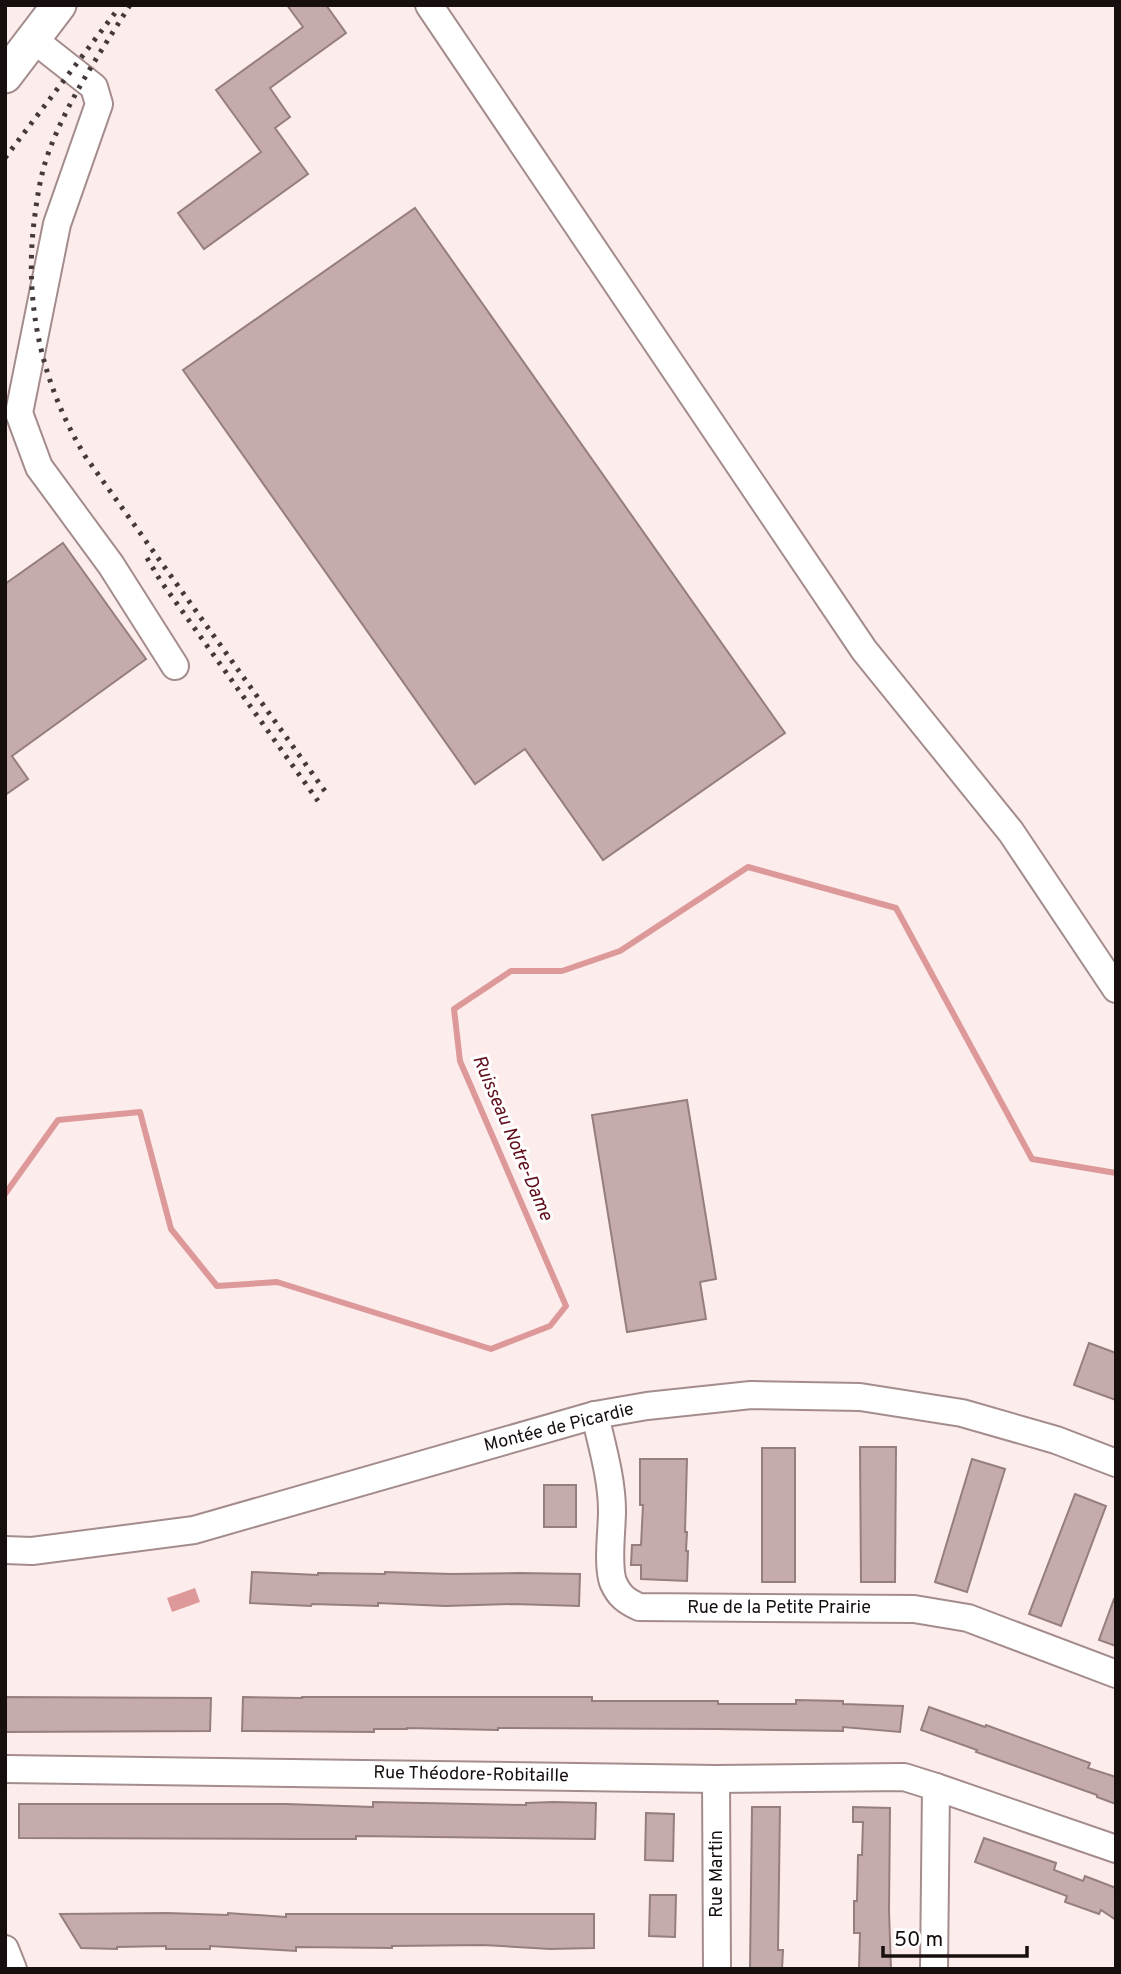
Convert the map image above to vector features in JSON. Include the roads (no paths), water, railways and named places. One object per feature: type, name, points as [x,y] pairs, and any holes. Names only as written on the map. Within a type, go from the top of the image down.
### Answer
[{"type":"main road","points":[[5,76],[59,5]]},
{"type":"street","points":[[429,5],[864,650],[1012,832],[1116,989]]},
{"type":"street","points":[[33,39],[94,87],[99,104],[57,224],[19,413],[39,467],[111,565],[175,666]]},
{"type":"street","name":"Montée de Picardie","points":[[5,1550],[32,1551],[194,1530],[595,1415],[647,1406],[751,1395],[860,1397],[962,1413],[1056,1440],[1116,1463]]},
{"type":"street","name":"Rue de la Petite Prairie","points":[[595,1415],[609,1479],[612,1580],[622,1599],[639,1607],[914,1609],[968,1618],[1116,1674]]},
{"type":"street","points":[[5,1565],[32,1551]]},
{"type":"street","name":"Rue Théodore-Robitaille","points":[[5,1769],[716,1779],[904,1777],[1116,1849]]},
{"type":"street","name":"Rue Martin","points":[[716,1779],[717,1969]]},
{"type":"street","points":[[934,1969],[936,1787]]},
{"type":"street","points":[[5,1949],[13,1969]]},
{"type":"waterway","name":"Ruisseau Notre-Dame","points":[[5,1194],[58,1120],[140,1112],[171,1229],[217,1286],[277,1282],[491,1349],[550,1326],[566,1306],[460,1061],[454,1009],[511,971],[562,971],[620,951],[748,867],[896,908],[1032,1159],[1116,1173]]},
{"type":"railway","points":[[130,5],[74,96],[48,154],[39,188],[32,253],[32,283],[34,314],[47,372],[57,401],[85,456],[327,794]]},
{"type":"railway","points":[[5,158],[115,13]]},
{"type":"railway","points":[[147,558],[318,801]]}]
